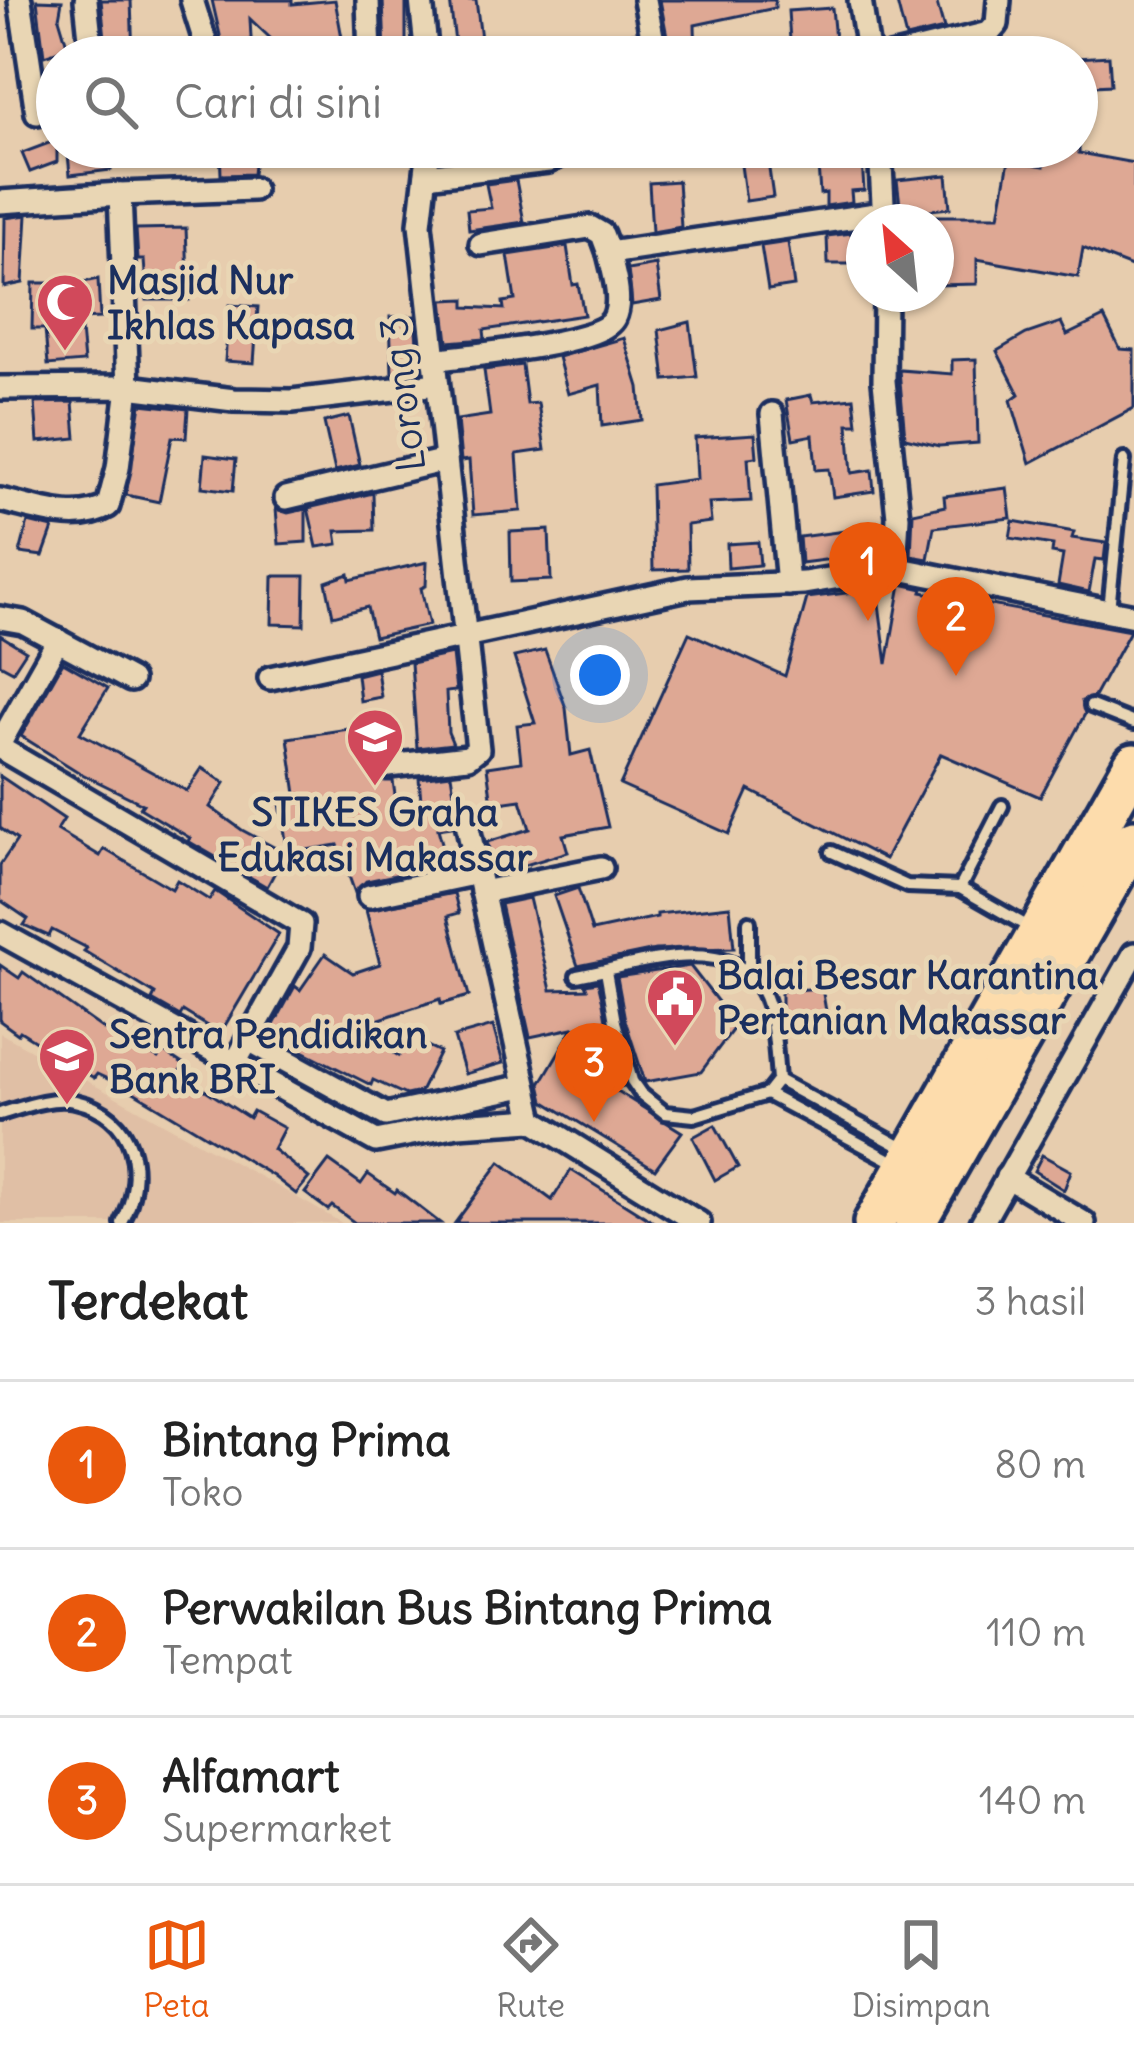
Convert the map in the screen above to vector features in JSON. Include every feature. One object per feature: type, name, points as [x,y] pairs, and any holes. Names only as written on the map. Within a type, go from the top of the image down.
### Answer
[{"type":"highway","points":[[915,1223],[925,1170],[1037,932],[1134,764]]},
{"type":"highway","points":[[874,1223],[925,1170],[1134,840]]},
{"type":"street","points":[[20,0],[36,106]]},
{"type":"street","points":[[86,0],[90,36]]},
{"type":"street","points":[[192,0],[203,36]]},
{"type":"street","points":[[368,0],[369,36]]},
{"type":"street","points":[[421,0],[425,36]]},
{"type":"street","points":[[645,0],[652,36]]},
{"type":"street","points":[[860,0],[866,36]]},
{"type":"street","points":[[981,36],[998,24],[999,0]]},
{"type":"street","name":"Lorong 3","points":[[380,767],[477,752],[468,632],[419,224],[427,168]]},
{"type":"street","points":[[426,176],[491,168]]},
{"type":"street","points":[[881,168],[883,204]]},
{"type":"street","points":[[0,202],[253,189]]},
{"type":"street","points":[[0,500],[68,514],[90,514],[108,506],[128,387],[120,194]]},
{"type":"street","points":[[609,253],[846,222]]},
{"type":"street","points":[[434,360],[567,340],[609,325],[616,316],[618,300],[609,253],[602,234],[592,227],[482,244]]},
{"type":"street","points":[[884,312],[884,381],[898,517],[895,568]]},
{"type":"street","points":[[0,388],[128,387],[234,400],[292,401],[437,384]]},
{"type":"street","points":[[772,413],[788,584]]},
{"type":"street","points":[[286,498],[446,460]]},
{"type":"street","points":[[270,678],[688,588],[788,584],[895,568],[1134,616]]},
{"type":"street","points":[[0,618],[22,622],[131,680]]},
{"type":"street","points":[[58,640],[0,745],[301,924],[299,948],[234,1065]]},
{"type":"street","points":[[467,824],[533,1120]]},
{"type":"street","points":[[369,896],[601,868]]},
{"type":"street","points":[[0,933],[376,1141],[458,1125],[533,1120],[699,1223]]},
{"type":"street","points":[[982,1223],[1134,954]]},
{"type":"street","points":[[249,1040],[386,1115],[524,1086]]},
{"type":"street","points":[[1006,1177],[1084,1223]]},
{"type":"lane","points":[[1109,610],[1124,460]]},
{"type":"lane","points":[[1091,706],[1134,723]]},
{"type":"lane","points":[[960,888],[1002,806]]},
{"type":"lane","points":[[832,852],[907,886],[960,888],[1037,932]]},
{"type":"lane","points":[[748,973],[749,922]]},
{"type":"lane","points":[[577,976],[698,955],[722,958],[748,973],[768,1005],[778,1080],[767,1094],[694,1117],[665,1113],[632,1082],[606,971]]},
{"type":"lane","points":[[778,1080],[925,1170]]},
{"type":"lane","points":[[767,1094],[925,1170]]},
{"type":"lane","points":[[797,1112],[807,1097]]},
{"type":"lane","points":[[0,1114],[78,1101],[116,1124],[130,1144],[137,1170],[135,1193],[122,1223]]},
{"type":"shaded area","name":"Sentra Pendidikan Bank BRI","points":[[0,1033],[268,1181],[342,1223],[0,1223]]},
{"type":"building","points":[[37,0],[62,1],[59,18],[64,36],[42,36]]},
{"type":"building","points":[[101,0],[131,0],[132,36],[105,36]]},
{"type":"building","points":[[212,0],[292,0],[292,4],[335,0],[342,36],[268,36],[250,19],[251,36],[220,36]]},
{"type":"building","points":[[383,0],[406,0],[406,36],[384,36]]},
{"type":"building","points":[[450,0],[476,0],[481,36],[454,36]]},
{"type":"building","points":[[660,0],[775,0],[775,8],[695,25],[695,36],[667,36]]},
{"type":"building","points":[[936,0],[944,29],[905,36],[897,3]]},
{"type":"building","points":[[832,8],[835,36],[790,36],[788,11]]},
{"type":"building","points":[[1109,56],[1111,85],[1098,86],[1098,57]]},
{"type":"building","points":[[36,148],[36,168],[41,168],[30,172],[22,153]]},
{"type":"building","points":[[1098,156],[1134,163],[1134,268],[1083,248],[1078,277],[977,259],[977,284],[954,285],[954,216],[999,216],[1008,168],[1098,168]]},
{"type":"building","points":[[69,168],[111,168],[111,170],[70,175]]},
{"type":"building","points":[[221,168],[254,168],[253,174],[221,175]]},
{"type":"building","points":[[741,168],[769,168],[773,197],[746,201]]},
{"type":"building","points":[[818,168],[862,168],[864,190],[851,191],[852,202],[826,206],[826,193],[820,194]]},
{"type":"building","points":[[947,175],[950,204],[900,204],[897,180]]},
{"type":"building","points":[[516,180],[524,222],[469,230],[467,210],[491,208],[486,184]]},
{"type":"building","points":[[678,181],[681,227],[652,232],[649,183]]},
{"type":"building","points":[[27,215],[23,283],[4,287],[5,218]]},
{"type":"building","points":[[186,228],[189,300],[147,300],[136,229]]},
{"type":"building","points":[[846,234],[846,264],[828,264],[827,236]]},
{"type":"building","points":[[788,242],[794,286],[768,290],[761,246]]},
{"type":"building","points":[[567,246],[584,315],[484,330],[485,339],[448,342],[443,300],[465,299],[465,307],[504,309],[503,302],[515,300],[508,255]]},
{"type":"building","points":[[656,265],[661,300],[632,305],[628,270]]},
{"type":"building","points":[[98,279],[100,318],[80,319],[84,362],[48,365],[45,329],[32,329],[33,283]]},
{"type":"building","points":[[229,305],[258,307],[254,363],[225,361]]},
{"type":"building","points":[[415,316],[419,371],[392,374],[390,317]]},
{"type":"building","points":[[1104,317],[1120,349],[1134,350],[1134,408],[1030,463],[1011,400],[1019,394],[997,351],[1061,322],[1067,335]]},
{"type":"building","points":[[690,322],[697,377],[665,380],[659,330]]},
{"type":"building","points":[[624,338],[639,387],[642,420],[602,426],[600,385],[568,394],[558,357]]},
{"type":"building","points":[[976,359],[978,443],[939,446],[905,438],[899,370],[952,374],[952,360]]},
{"type":"building","points":[[522,365],[527,404],[538,403],[545,450],[517,454],[521,511],[473,515],[469,460],[461,461],[457,420],[490,415],[484,370]]},
{"type":"building","points":[[811,395],[813,402],[854,398],[857,424],[848,424],[852,473],[872,470],[874,491],[833,497],[829,469],[816,470],[813,435],[793,439],[786,400]]},
{"type":"building","points":[[73,402],[76,438],[38,442],[35,403]]},
{"type":"building","points":[[141,404],[188,409],[186,438],[172,437],[159,502],[126,495]]},
{"type":"building","points":[[349,416],[360,465],[335,471],[324,422]]},
{"type":"building","points":[[755,434],[757,457],[748,458],[751,501],[709,503],[711,522],[687,525],[688,569],[653,570],[651,485],[697,479],[695,438]]},
{"type":"building","points":[[205,455],[236,459],[233,491],[202,487]]},
{"type":"building","points":[[1007,488],[1011,518],[934,527],[928,559],[911,556],[913,513],[945,506],[944,496]]},
{"type":"building","points":[[373,493],[374,530],[336,531],[338,544],[317,547],[308,508]]},
{"type":"building","points":[[276,509],[288,513],[306,509],[306,542],[279,544]]},
{"type":"building","points":[[1013,521],[1106,543],[1104,560],[1095,559],[1089,592],[1058,585],[1063,555],[1052,553],[1053,545],[1010,538]]},
{"type":"building","points":[[28,522],[53,528],[43,556],[20,553]]},
{"type":"building","points":[[868,528],[872,554],[801,563],[799,537]]},
{"type":"building","points":[[549,530],[551,580],[511,582],[510,532]]},
{"type":"building","points":[[758,542],[760,565],[728,568],[727,544]]},
{"type":"building","points":[[427,562],[426,586],[421,588],[429,625],[374,637],[367,607],[333,616],[326,582]]},
{"type":"building","points":[[273,576],[305,576],[304,625],[272,624]]},
{"type":"building","points":[[901,584],[922,592],[1130,631],[1094,697],[1082,701],[1085,714],[1040,797],[941,754],[885,859],[749,790],[729,834],[620,785],[689,633],[785,676],[807,598],[877,589],[887,664]]},
{"type":"building","points":[[0,635],[26,651],[13,671],[0,664]]},
{"type":"building","points":[[545,650],[566,708],[571,755],[590,750],[608,827],[563,835],[568,852],[496,874],[487,842],[530,829],[521,800],[492,804],[487,767],[521,762],[517,725],[535,723],[514,657]]},
{"type":"building","points":[[452,654],[456,691],[446,692],[453,744],[417,748],[411,663]]},
{"type":"building","points":[[63,662],[108,688],[80,733],[187,791],[202,768],[225,783],[210,807],[285,853],[267,887],[188,841],[190,838],[140,808],[143,804],[21,736]]},
{"type":"building","points":[[377,670],[381,697],[360,701],[357,675]]},
{"type":"building","name":"STIKES Graha Edukasi Makassar","points":[[362,727],[364,740],[387,738],[388,751],[370,756],[365,770],[375,781],[393,781],[396,802],[421,800],[419,778],[451,774],[457,812],[452,827],[438,829],[448,864],[366,881],[355,893],[338,845],[288,853],[279,797],[296,794],[288,738]]},
{"type":"building","points":[[0,776],[64,819],[57,830],[100,856],[104,849],[172,889],[177,880],[209,900],[215,891],[279,934],[220,1034],[183,1011],[180,1016],[152,1000],[155,994],[84,951],[87,948],[52,930],[49,936],[24,925],[28,919],[0,900],[0,865],[17,840],[0,828]]},
{"type":"building","points":[[578,888],[592,931],[657,914],[730,906],[734,948],[655,950],[578,966],[554,896]]},
{"type":"building","points":[[454,893],[459,913],[448,916],[469,996],[441,1004],[440,999],[353,1028],[399,1056],[408,1037],[440,1052],[420,1092],[406,1095],[373,1080],[371,1085],[269,1034],[295,986],[300,990],[325,954],[353,973],[380,964],[366,910]]},
{"type":"building","points":[[529,898],[551,990],[587,989],[585,984],[598,982],[624,1086],[612,1088],[682,1132],[655,1169],[544,1101],[540,1084],[573,1028],[530,1037],[500,904]]},
{"type":"building","points":[[0,965],[19,978],[23,972],[120,1041],[158,1058],[163,1051],[184,1065],[179,1073],[249,1118],[253,1111],[284,1128],[273,1149],[309,1178],[296,1194],[127,1088],[97,1074],[94,1078],[18,1034],[0,1021]]},
{"type":"building","name":"Balai Besar Karantina Pertanian Makassar","points":[[690,966],[736,1025],[701,1072],[645,1082],[617,977]]},
{"type":"building","points":[[822,988],[827,1017],[781,1019],[781,991]]},
{"type":"building","points":[[493,1026],[503,1063],[465,1074],[454,1037]]},
{"type":"building","points":[[715,1125],[738,1167],[715,1180],[693,1137]]},
{"type":"building","points":[[1042,1155],[1071,1171],[1064,1190],[1034,1171]]},
{"type":"building","points":[[329,1161],[361,1184],[368,1174],[397,1190],[440,1223],[355,1223],[332,1206],[328,1210],[305,1193]]},
{"type":"building","points":[[500,1162],[552,1200],[571,1170],[655,1223],[455,1223]]},
{"type":"place","name":"Masjid Nur Ikhlas Kapasa","points":[[65,353]]},
{"type":"place","name":"Bintang Prima","points":[[868,621]]},
{"type":"place","name":"Perwakilan Bus Bintang Prima","points":[[956,676]]},
{"type":"place","name":"STIKES Graha Edukasi Makassar","points":[[375,788]]},
{"type":"place","name":"Balai Besar Karantina Pertanian Makassar","points":[[675,1048]]},
{"type":"place","name":"Sentra Pendidikan Bank BRI","points":[[67,1107]]},
{"type":"place","name":"Alfamart","points":[[594,1122]]}]
